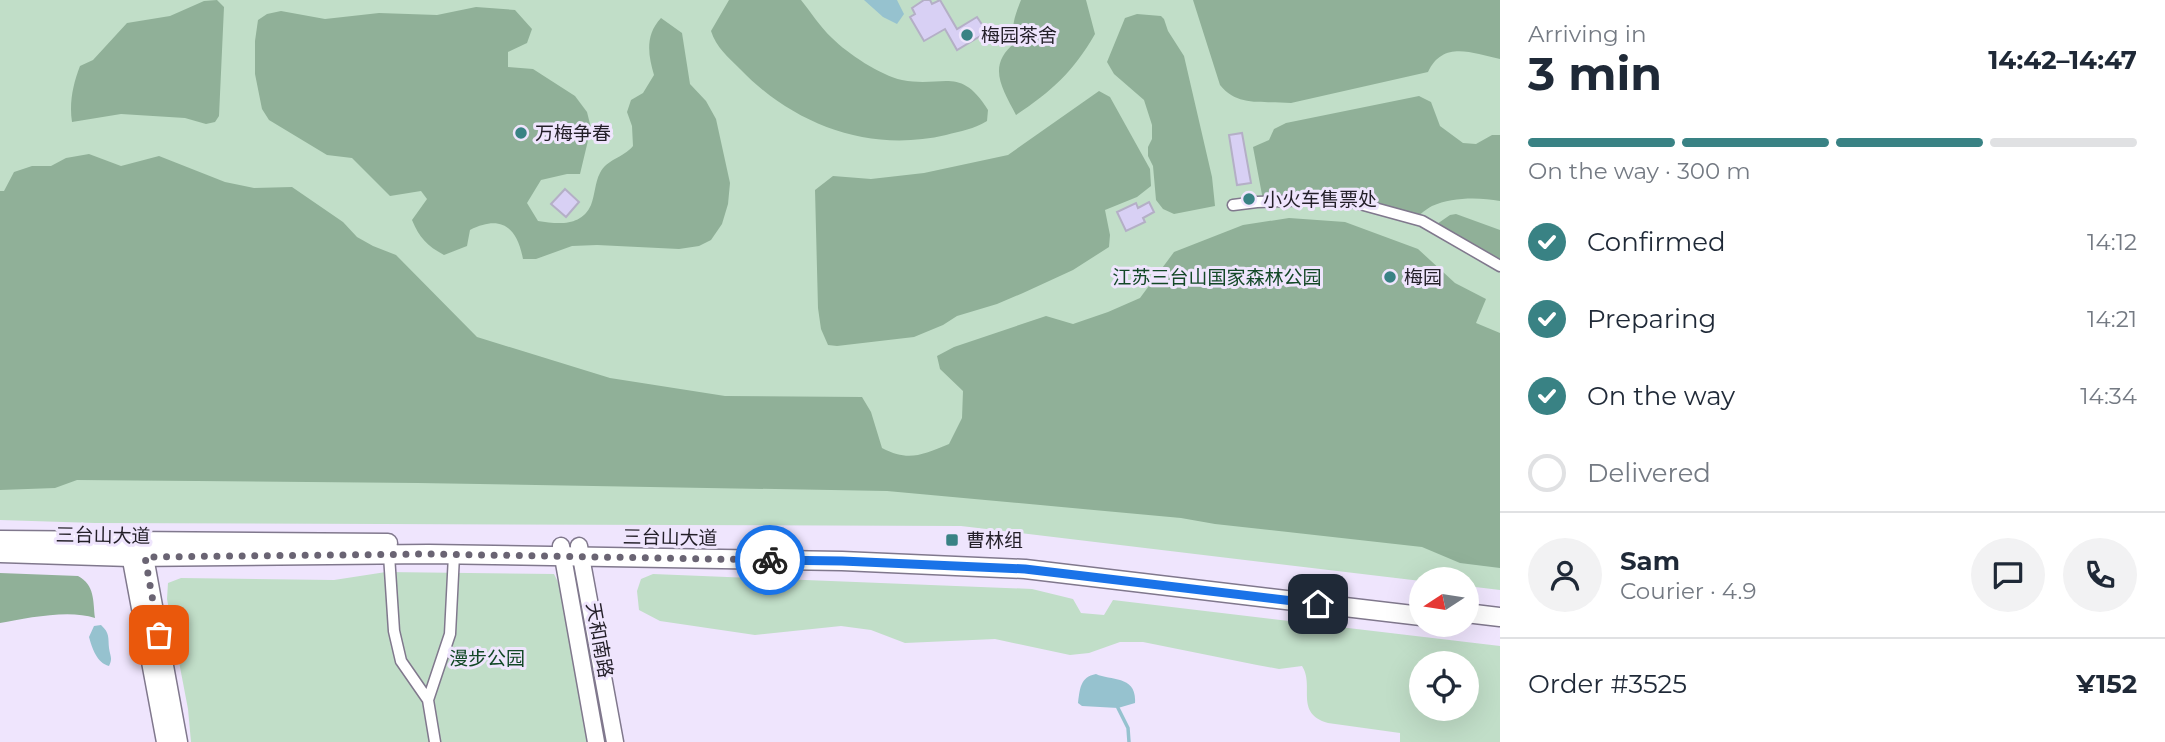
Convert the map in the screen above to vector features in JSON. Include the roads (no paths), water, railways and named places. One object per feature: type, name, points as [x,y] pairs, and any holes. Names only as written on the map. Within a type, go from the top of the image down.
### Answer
[{"type":"main road","name":"三台山大道","points":[[0,540],[137,549],[389,555],[571,552],[1025,569],[1409,615]]},
{"type":"main road","name":"三台山大道","points":[[0,553],[137,549],[853,551],[1020,561],[1409,607]]},
{"type":"main road","points":[[1479,615],[1500,617]]},
{"type":"main road","points":[[1479,623],[1500,625]]},
{"type":"street","points":[[1233,205],[1335,199],[1349,201],[1422,221],[1500,266]]},
{"type":"street","points":[[137,549],[165,742]]},
{"type":"street","points":[[137,549],[179,742]]},
{"type":"street","name":"天和南路","points":[[571,552],[596,742]]},
{"type":"street","name":"天和南路","points":[[571,552],[615,742]]},
{"type":"street","points":[[389,555],[394,631],[401,661],[428,700],[435,742]]},
{"type":"street","points":[[428,700],[450,634],[454,555]]},
{"type":"waterway","points":[[1118,708],[1128,728],[1129,742]]},
{"type":"place","name":"梅园茶舍","points":[[967,35]]},
{"type":"place","name":"万梅争春","points":[[521,133]]},
{"type":"place","name":"小火车售票处","points":[[1249,199]]},
{"type":"place","name":"梅园","points":[[1390,277]]},
{"type":"place","name":"曹林组","points":[[952,540]]},
{"type":"park label","name":"江苏三台山国家森林公园","points":[[1217,277]]},
{"type":"park label","name":"漫步公园","points":[[487,658]]}]
